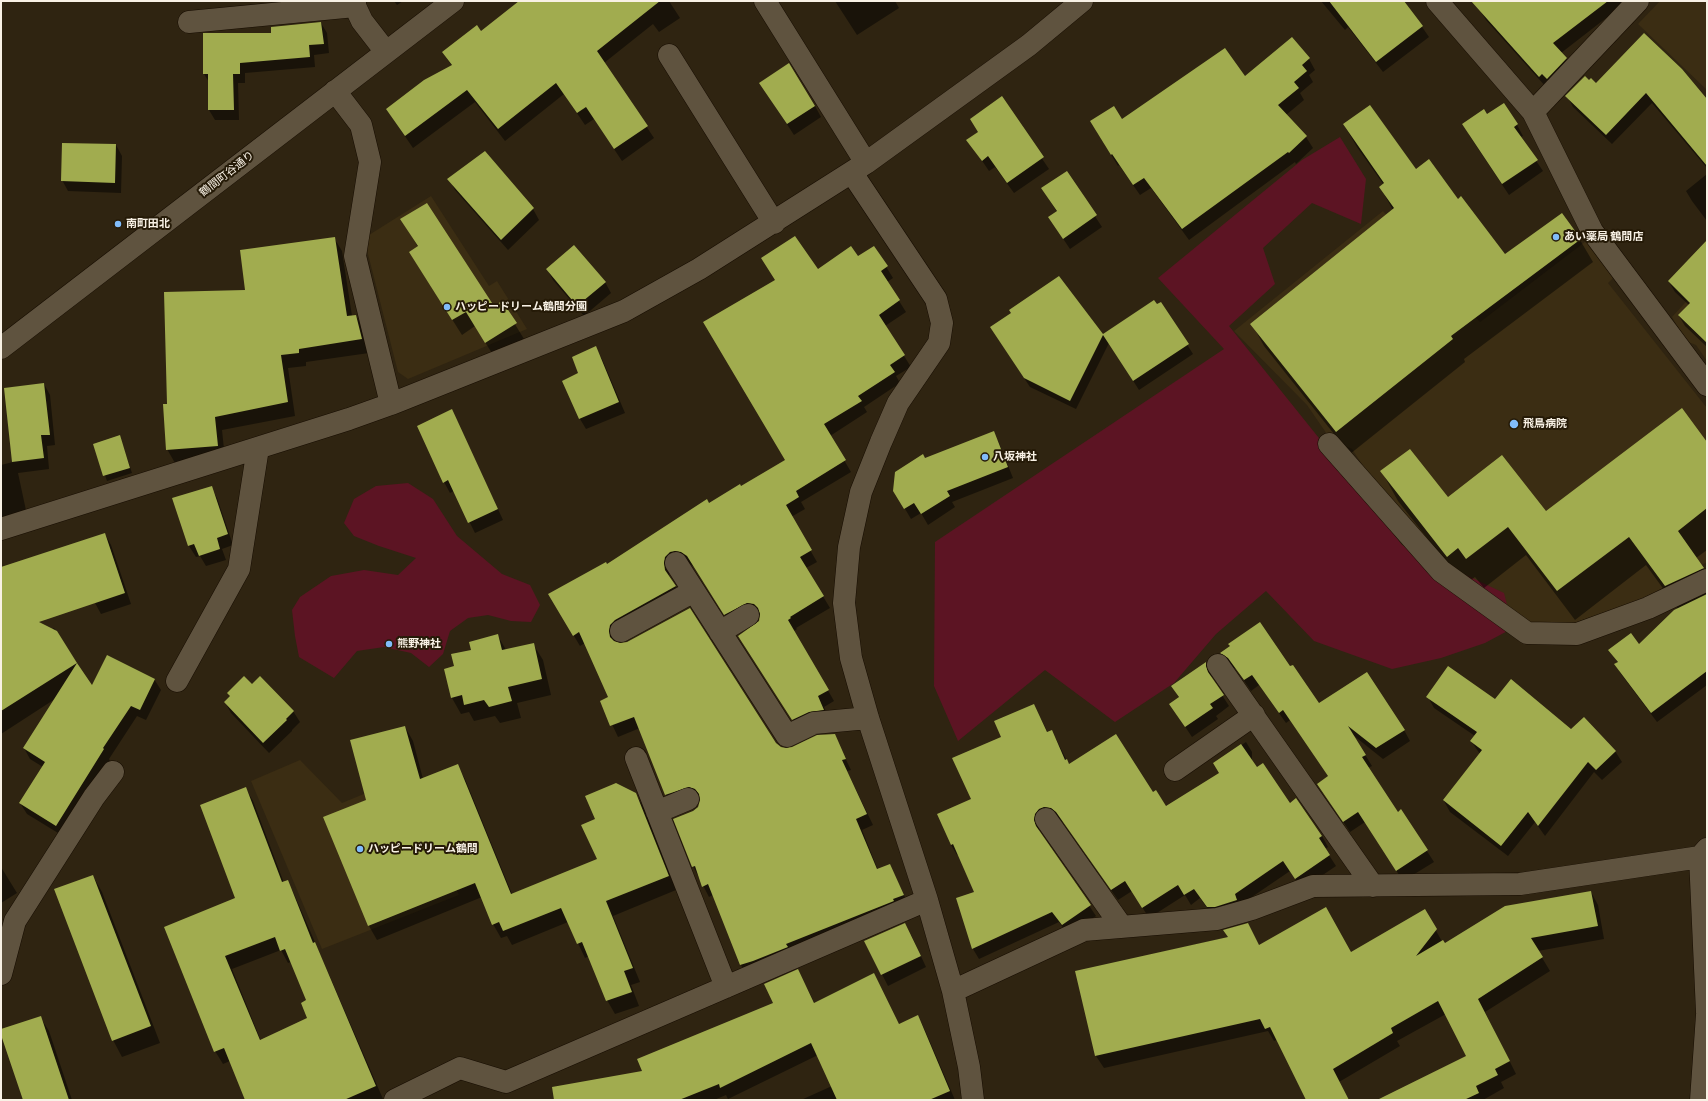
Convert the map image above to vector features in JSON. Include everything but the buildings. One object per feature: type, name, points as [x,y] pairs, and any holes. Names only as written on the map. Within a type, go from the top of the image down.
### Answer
[{"type":"street","name":"鶴間町谷通り","points":[[1,348],[453,1]]},
{"type":"street","points":[[765,1],[859,168],[936,299],[942,323],[938,343],[898,403],[861,492],[849,547],[844,603],[851,658],[868,718],[927,900],[953,991],[969,1067],[973,1100]]},
{"type":"street","points":[[1,529],[349,419],[391,404],[624,311],[699,269],[859,168],[1029,45],[1082,1]]},
{"type":"street","points":[[1437,1],[1533,112],[1592,231],[1707,385]]},
{"type":"street","points":[[1533,112],[1638,1]]},
{"type":"street","points":[[189,22],[355,3],[362,20],[386,52]]},
{"type":"street","points":[[669,55],[774,223]]},
{"type":"street","points":[[335,91],[361,125],[370,162],[355,256],[391,404]]},
{"type":"street","points":[[1329,444],[1441,571],[1527,633],[1577,634],[1648,608],[1707,580]]},
{"type":"street","points":[[177,680],[239,570],[258,448]]},
{"type":"street","points":[[676,563],[787,736],[814,723],[868,718]]},
{"type":"street","points":[[621,631],[694,591]]},
{"type":"street","points":[[720,632],[748,615]]},
{"type":"street","points":[[1218,665],[1373,886]]},
{"type":"street","points":[[1176,770],[1254,716]]},
{"type":"street","points":[[636,758],[726,987]]},
{"type":"street","points":[[1,974],[15,921],[94,797],[113,772]]},
{"type":"street","points":[[657,812],[688,799]]},
{"type":"street","points":[[1046,818],[1122,927]]},
{"type":"street","points":[[953,991],[1084,930],[1217,919],[1252,909],[1313,886],[1520,884],[1704,853],[1707,1013],[1701,1100]]},
{"type":"street","points":[[395,1100],[460,1068],[506,1082],[927,900]]},
{"type":"shaded area","points":[[1660,1],[1707,1],[1707,90],[1638,24]]},
{"type":"shaded area","points":[[1340,137],[1366,179],[1361,224],[1312,203],[1263,248],[1275,284],[1229,326],[1347,473],[1402,545],[1504,593],[1513,628],[1485,643],[1441,658],[1392,669],[1314,641],[1266,591],[1216,634],[1174,683],[1115,722],[1045,670],[958,741],[934,686],[935,542],[1224,349],[1158,278],[1302,160]]},
{"type":"shaded area","name":"ハッピードリーム鶴間分園","points":[[431,196],[489,286],[497,281],[527,329],[408,379],[398,372],[367,250],[369,235]]},
{"type":"shaded area","name":"飛鳥病院","points":[[1383,211],[1480,322],[1586,241],[1614,277],[1608,283],[1707,408],[1707,562],[1642,600],[1574,623],[1530,623],[1443,561],[1373,481],[1352,449],[1331,440],[1307,405],[1234,331]]},
{"type":"shaded area","points":[[1707,279],[1707,361],[1696,345],[1686,341],[1672,317]]},
{"type":"shaded area","points":[[408,483],[433,499],[457,536],[502,574],[530,585],[540,605],[531,622],[511,621],[488,615],[468,618],[450,631],[443,654],[429,667],[411,653],[384,647],[357,651],[334,678],[299,657],[292,610],[300,597],[331,576],[364,570],[398,575],[416,558],[354,536],[344,523],[354,499],[376,486]]},
{"type":"shaded area","name":"ハッピードリーム鶴間","points":[[300,760],[342,803],[412,774],[459,895],[322,949],[251,781]]},
{"type":"place","name":"南町田北","points":[[118,224]]},
{"type":"place","name":"あい薬局 鶴間店","points":[[1556,237]]},
{"type":"place","name":"ハッピードリーム鶴間分園","points":[[447,307]]},
{"type":"place","name":"飛鳥病院","points":[[1514,424]]},
{"type":"place","name":"八坂神社","points":[[985,457]]},
{"type":"place","name":"熊野神社","points":[[389,644]]},
{"type":"place","name":"ハッピードリーム鶴間","points":[[360,849]]}]
